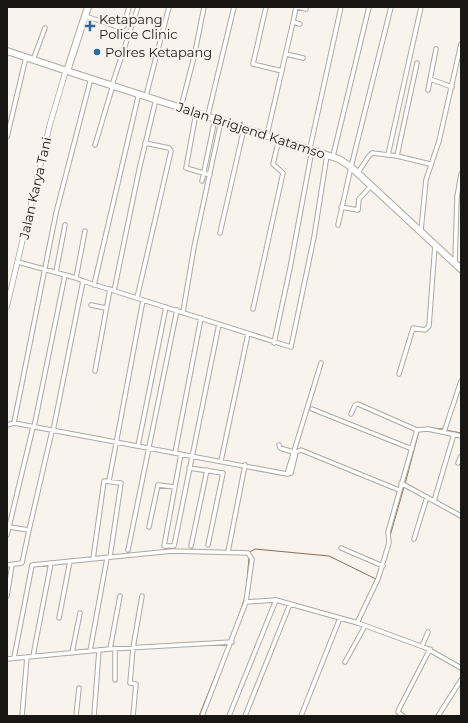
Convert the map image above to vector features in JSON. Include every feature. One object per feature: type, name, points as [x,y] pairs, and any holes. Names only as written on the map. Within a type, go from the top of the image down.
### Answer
[{"type":"main road","points":[[66,71],[88,7]]},
{"type":"main road","name":"Jalan Brigjend Katamso","points":[[7,51],[330,155],[351,167],[421,230],[461,269]]},
{"type":"street","points":[[85,16],[121,28],[124,26],[129,7]]},
{"type":"street","points":[[95,146],[138,7]]},
{"type":"street","points":[[146,96],[169,7]]},
{"type":"street","points":[[181,107],[194,57],[204,7]]},
{"type":"street","points":[[208,116],[234,7]]},
{"type":"street","points":[[266,7],[253,64],[282,71]]},
{"type":"street","points":[[267,135],[296,7],[306,9]]},
{"type":"street","points":[[274,343],[290,268],[311,149],[341,7]]},
{"type":"street","points":[[18,262],[76,278],[274,343],[289,347],[291,346],[330,155],[369,7]]},
{"type":"street","points":[[338,225],[341,207],[391,7]]},
{"type":"street","points":[[388,155],[420,7]]},
{"type":"street","points":[[293,22],[300,24]]},
{"type":"street","points":[[7,137],[29,59],[45,28]]},
{"type":"street","points":[[421,230],[425,188],[430,164],[438,141],[452,87],[461,44]]},
{"type":"street","points":[[428,90],[436,49]]},
{"type":"street","points":[[286,54],[303,58]]},
{"type":"street","points":[[397,156],[417,63]]},
{"type":"street","name":"Jalan Karya Tani","points":[[7,306],[50,124],[66,71]]},
{"type":"street","points":[[14,423],[56,213],[91,78]]},
{"type":"street","points":[[430,79],[452,87]]},
{"type":"street","points":[[94,284],[139,93]]},
{"type":"street","points":[[95,371],[106,308],[112,290],[156,99]]},
{"type":"street","points":[[197,112],[186,168],[210,175]]},
{"type":"street","points":[[202,181],[218,119]]},
{"type":"street","points":[[183,312],[210,175],[218,119]]},
{"type":"street","points":[[220,233],[244,127]]},
{"type":"street","points":[[253,309],[283,171],[274,164],[279,139]]},
{"type":"street","points":[[137,298],[171,151],[169,148],[145,143]]},
{"type":"street","points":[[358,174],[370,154],[397,156],[430,164]]},
{"type":"street","points":[[455,263],[461,174]]},
{"type":"street","points":[[341,207],[358,210],[360,199],[371,186]]},
{"type":"street","points":[[56,272],[65,225]]},
{"type":"street","points":[[76,278],[85,231]]},
{"type":"street","points":[[399,374],[413,328],[425,330],[429,326],[435,244]]},
{"type":"street","points":[[7,535],[33,427],[65,275]]},
{"type":"street","points":[[7,565],[22,563],[52,431],[83,281]]},
{"type":"street","points":[[109,481],[115,441],[143,300]]},
{"type":"street","points":[[91,304],[106,308]]},
{"type":"street","points":[[138,446],[166,307]]},
{"type":"street","points":[[128,550],[177,310]]},
{"type":"street","points":[[175,453],[201,318]]},
{"type":"street","points":[[181,454],[164,546],[174,546],[218,324]]},
{"type":"street","points":[[221,461],[248,334]]},
{"type":"street","points":[[287,474],[321,363]]},
{"type":"street","points":[[444,430],[461,380]]},
{"type":"street","points":[[351,414],[355,405],[358,404],[417,430],[444,430],[461,436]]},
{"type":"street","points":[[312,409],[412,449]]},
{"type":"street","points":[[7,425],[14,423],[287,474],[291,473],[296,452],[300,450],[399,490]]},
{"type":"street","points":[[357,623],[377,583],[383,566],[390,543],[388,532],[417,430]]},
{"type":"street","points":[[434,501],[454,434]]},
{"type":"street","points":[[278,445],[280,448],[293,452]]},
{"type":"street","points":[[458,463],[461,456]]},
{"type":"street","points":[[228,552],[245,465]]},
{"type":"street","points":[[189,468],[223,473],[208,545]]},
{"type":"street","points":[[191,546],[206,470]]},
{"type":"street","points":[[90,651],[109,558],[121,483],[109,481],[103,483],[92,560]]},
{"type":"street","points":[[401,483],[461,516]]},
{"type":"street","points":[[149,527],[158,485],[174,487]]},
{"type":"street","points":[[414,539],[427,497]]},
{"type":"street","points":[[8,528],[29,530]]},
{"type":"street","points":[[341,548],[383,566]]},
{"type":"street","points":[[14,658],[31,566],[165,551],[246,553],[252,556],[246,602],[232,642],[202,716]]},
{"type":"street","points":[[59,618],[70,561]]},
{"type":"street","points":[[33,656],[51,563]]},
{"type":"street","points":[[7,596],[12,565]]},
{"type":"street","points":[[110,649],[120,596]]},
{"type":"street","points":[[134,716],[136,684],[130,684],[133,648],[142,596]]},
{"type":"street","points":[[246,602],[276,600],[357,623],[430,649],[461,668]]},
{"type":"street","points":[[229,716],[276,600]]},
{"type":"street","points":[[245,716],[290,604]]},
{"type":"street","points":[[72,653],[80,613]]},
{"type":"street","points":[[301,716],[340,618]]},
{"type":"street","points":[[345,662],[365,626]]},
{"type":"street","points":[[422,646],[428,632]]},
{"type":"street","points":[[7,659],[110,649],[232,642]]},
{"type":"street","points":[[115,649],[115,680]]},
{"type":"street","points":[[404,716],[398,712],[399,709],[430,649]]},
{"type":"street","points":[[94,716],[99,650]]},
{"type":"street","points":[[22,716],[27,657]]},
{"type":"street","points":[[438,716],[461,680]]},
{"type":"street","points":[[76,716],[79,688]]},
{"type":"waterway","points":[[432,428],[443,429]]},
{"type":"waterway","points":[[446,430],[461,433]]},
{"type":"waterway","points":[[405,484],[419,431]]},
{"type":"waterway","points":[[405,483],[461,514]]},
{"type":"waterway","points":[[390,536],[404,487]]},
{"type":"waterway","points":[[250,552],[255,549],[329,556],[376,579]]},
{"type":"waterway","points":[[246,592],[249,558]]},
{"type":"waterway","points":[[239,615],[245,597]]},
{"type":"waterway","points":[[199,716],[216,674]]},
{"type":"place","name":"Ketapang Police Clinic","points":[[90,26]]},
{"type":"place","name":"Polres Ketapang","points":[[97,52]]}]
